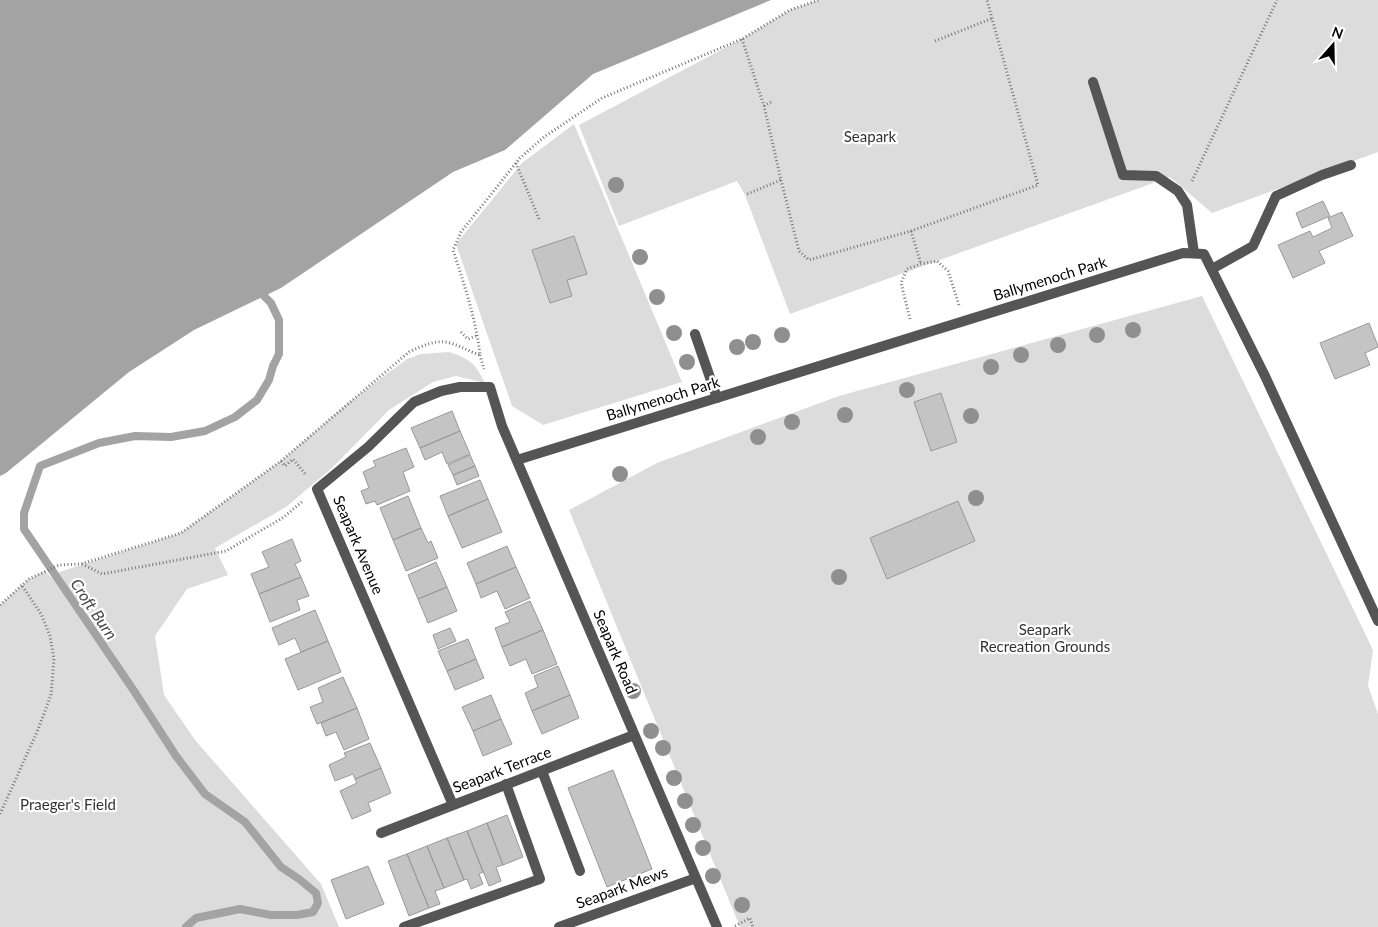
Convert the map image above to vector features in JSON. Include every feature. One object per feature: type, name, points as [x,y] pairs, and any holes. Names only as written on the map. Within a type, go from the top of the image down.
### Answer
[{"type":"street","points":[[1093,82],[1123,175],[1156,176],[1178,191],[1186,205],[1194,253],[1204,254],[1212,269],[1265,376],[1378,621]]},
{"type":"street","points":[[1212,269],[1253,246],[1276,196],[1322,175],[1351,165]]},
{"type":"street","name":"Ballymenoch Park","points":[[516,460],[1183,253],[1194,253]]},
{"type":"street","points":[[695,334],[717,398]]},
{"type":"street","name":"Seapark Avenue","points":[[453,805],[317,489],[368,448],[414,402],[441,391],[460,387],[490,387]]},
{"type":"street","name":"Seapark Road","points":[[490,387],[502,426],[516,460],[717,927]]},
{"type":"street","name":"Seapark Terrace","points":[[381,833],[634,735]]},
{"type":"street","points":[[542,770],[580,871]]},
{"type":"street","points":[[404,927],[540,879],[506,784]]},
{"type":"street","name":"Seapark Mews","points":[[559,927],[696,878]]},
{"type":"path","points":[[0,605],[28,579],[59,565],[81,564],[181,533],[281,461],[409,352],[429,343],[450,343],[480,355],[478,335],[453,250],[461,232],[516,164],[544,137],[602,98],[742,40],[790,10],[819,0]]},
{"type":"path","points":[[742,40],[764,106],[799,251],[809,260],[911,231],[1038,185],[987,0]]},
{"type":"path","points":[[1178,191],[1190,186],[1277,0]]},
{"type":"path","points":[[935,41],[993,18]]},
{"type":"path","points":[[764,106],[773,101]]},
{"type":"path","points":[[516,164],[539,219]]},
{"type":"path","points":[[745,195],[781,180]]},
{"type":"path","points":[[911,231],[921,264]]},
{"type":"path","points":[[914,337],[901,282],[907,269],[921,264],[936,261],[948,270],[964,321]]},
{"type":"path","points":[[461,332],[468,339],[478,335]]},
{"type":"path","points":[[81,564],[102,574],[226,551],[284,517],[317,489],[293,459],[285,466],[281,461]]},
{"type":"path","points":[[0,814],[37,732],[51,695],[54,660],[50,636],[41,614],[21,584]]},
{"type":"path","points":[[731,927],[750,918],[753,927]]},
{"type":"green space","name":"Seapark","points":[[819,0],[1378,0],[1378,152],[1212,213],[1170,177],[790,314],[745,195],[737,181],[619,226],[579,125],[742,39],[790,10]]},
{"type":"green space","points":[[574,124],[682,382],[543,425],[512,406],[456,244],[522,163]]},
{"type":"green space","name":"Seapark Recreation Grounds","points":[[1202,296],[1373,650],[1368,686],[1378,714],[1378,927],[740,927],[569,510],[657,463],[839,396]]},
{"type":"green space","name":"Praeger's Field","points":[[449,352],[471,363],[485,383],[456,376],[433,382],[389,410],[332,468],[286,507],[215,548],[228,575],[187,589],[155,636],[164,695],[195,740],[321,884],[339,927],[0,927],[0,605],[29,579],[45,571],[108,635],[53,574],[181,533],[281,461],[348,403],[407,359],[421,354]]},
{"type":"shaded area","points":[[0,0],[771,0],[593,74],[505,150],[453,172],[281,288],[194,330],[129,372],[0,476]]},
{"type":"building","points":[[1323,201],[1330,216],[1302,228],[1296,213]]},
{"type":"building","points":[[1342,212],[1353,236],[1319,251],[1325,263],[1293,278],[1278,245],[1310,231],[1313,237],[1332,228],[1328,218]]},
{"type":"building","points":[[574,236],[587,274],[567,280],[572,296],[550,303],[532,250]]},
{"type":"building","points":[[1369,323],[1378,346],[1365,353],[1370,365],[1335,379],[1320,343]]},
{"type":"building","points":[[941,393],[957,442],[931,451],[914,402]]},
{"type":"building","points":[[452,411],[460,431],[420,448],[411,428]]},
{"type":"building","points":[[460,431],[470,454],[447,464],[442,452],[425,460],[420,448]]},
{"type":"building","points":[[406,448],[414,467],[403,472],[410,491],[377,505],[375,501],[366,504],[361,491],[369,488],[363,472],[376,466],[373,461]]},
{"type":"building","points":[[470,455],[475,466],[453,475],[448,465]]},
{"type":"building","points":[[475,466],[479,476],[457,485],[453,475]]},
{"type":"building","points":[[480,480],[488,499],[448,516],[440,496]]},
{"type":"building","points":[[408,496],[421,528],[393,540],[380,508]]},
{"type":"building","points":[[488,499],[502,532],[462,548],[448,516]]},
{"type":"building","points":[[958,501],[975,541],[887,579],[870,538]]},
{"type":"building","points":[[421,528],[428,543],[431,541],[438,558],[406,571],[393,540]]},
{"type":"building","points":[[292,539],[301,561],[295,564],[301,577],[259,594],[251,574],[269,567],[262,552]]},
{"type":"building","points":[[507,546],[516,567],[476,584],[467,563]]},
{"type":"building","points":[[436,562],[447,587],[418,599],[408,575]]},
{"type":"building","points":[[516,567],[530,598],[505,609],[497,591],[481,598],[476,584]]},
{"type":"building","points":[[301,577],[309,596],[297,600],[300,610],[270,622],[259,594]]},
{"type":"building","points":[[447,587],[457,611],[428,623],[418,599]]},
{"type":"building","points":[[530,601],[543,630],[502,647],[495,628],[510,622],[505,612]]},
{"type":"building","points":[[315,610],[328,641],[301,652],[295,638],[279,645],[272,628]]},
{"type":"building","points":[[450,628],[456,641],[438,649],[433,635]]},
{"type":"building","points":[[543,630],[557,664],[532,674],[526,659],[510,666],[502,647]]},
{"type":"building","points":[[468,639],[476,659],[447,671],[438,651]]},
{"type":"building","points":[[328,641],[341,672],[298,690],[285,659]]},
{"type":"building","points":[[476,659],[484,678],[455,690],[447,671]]},
{"type":"building","points":[[558,666],[570,695],[532,711],[525,693],[538,687],[534,676]]},
{"type":"building","points":[[343,677],[357,708],[317,724],[310,707],[323,702],[318,688]]},
{"type":"building","points":[[491,695],[501,719],[473,731],[462,707]]},
{"type":"building","points":[[570,695],[579,718],[542,734],[532,711]]},
{"type":"building","points":[[357,708],[369,739],[344,750],[336,732],[326,736],[321,723]]},
{"type":"building","points":[[501,719],[512,744],[483,756],[473,731]]},
{"type":"building","points":[[370,743],[381,768],[355,779],[353,774],[335,781],[329,765],[346,757],[344,753]]},
{"type":"building","points":[[381,768],[391,793],[368,803],[371,811],[352,819],[340,791],[357,783],[355,779]]},
{"type":"building","points":[[613,770],[652,869],[607,887],[568,788]]},
{"type":"building","points":[[507,815],[523,857],[503,865],[487,823]]},
{"type":"building","points":[[487,823],[503,865],[496,867],[501,881],[489,886],[467,831]]},
{"type":"building","points":[[467,831],[483,872],[479,874],[483,884],[471,889],[467,879],[464,880],[447,838]]},
{"type":"building","points":[[447,838],[464,880],[444,888],[427,846]]},
{"type":"building","points":[[427,846],[444,888],[435,891],[440,904],[429,908],[407,854]]},
{"type":"building","points":[[407,854],[429,908],[409,916],[388,861]]},
{"type":"building","points":[[368,866],[384,904],[346,919],[331,880]]},
{"type":"waterway","name":"Croft Burn","points":[[186,927],[196,918],[240,909],[271,915],[297,915],[313,912],[318,903],[316,893],[281,867],[245,822],[205,794],[176,756],[24,529],[24,513],[40,466],[99,443],[135,436],[171,437],[205,431],[235,417],[257,400],[269,380],[279,354],[279,320],[271,303],[263,295]]}]
